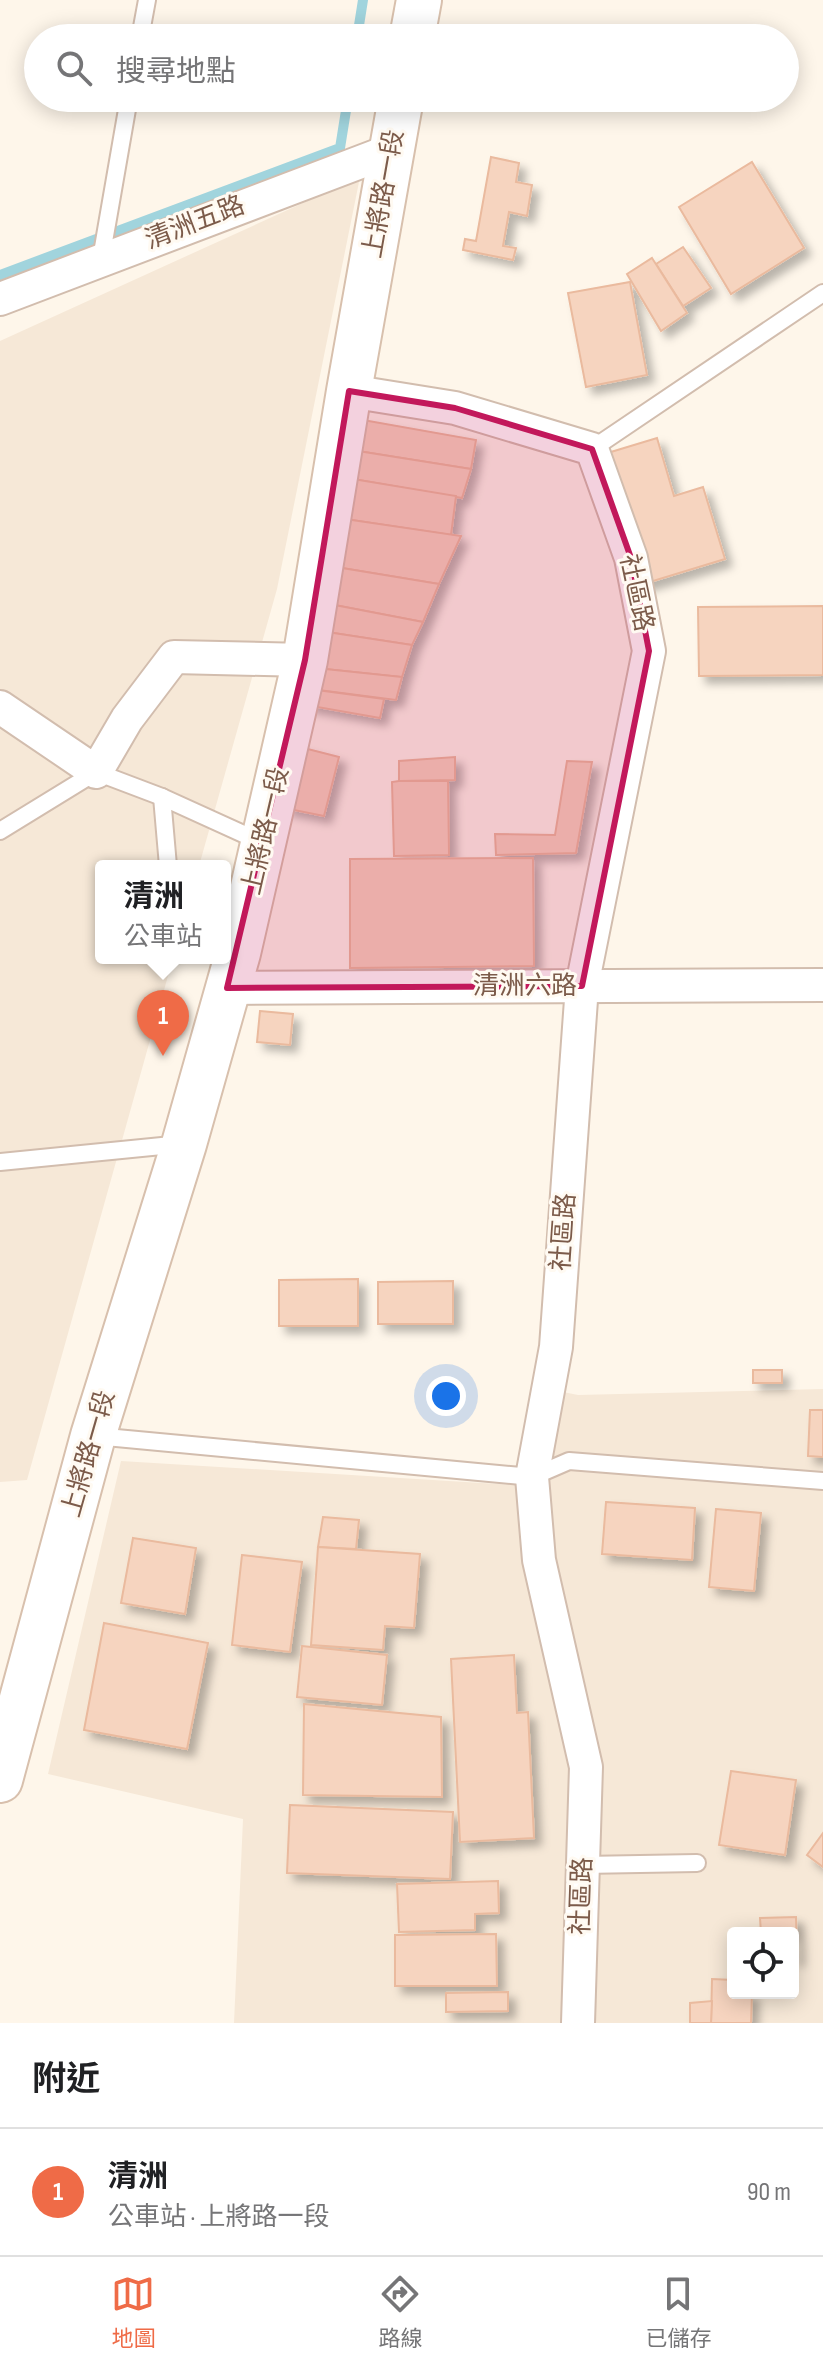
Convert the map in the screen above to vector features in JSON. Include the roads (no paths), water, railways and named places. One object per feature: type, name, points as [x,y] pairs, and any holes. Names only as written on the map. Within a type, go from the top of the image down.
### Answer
[{"type":"main road","points":[[415,24],[419,0]]},
{"type":"main road","name":"上將路一段","points":[[231,958],[263,843],[305,660],[399,112]]},
{"type":"main road","name":"上將路一段","points":[[0,1780],[93,1436],[184,1144],[229,964]]},
{"type":"street","name":"清洲五路","points":[[0,299],[392,150]]},
{"type":"street","points":[[349,391],[455,408],[592,449]]},
{"type":"street","name":"社區路","points":[[578,2023],[586,1767],[539,1560],[532,1477],[556,1347],[582,986],[649,651],[631,558],[592,449]]},
{"type":"street","points":[[0,707],[96,772],[127,719],[174,657],[305,660]]},
{"type":"street","name":"清洲六路","points":[[231,962],[582,986],[823,985]]},
{"type":"lane","points":[[143,24],[147,0]]},
{"type":"lane","points":[[101,259],[127,112]]},
{"type":"lane","points":[[592,449],[823,293]]},
{"type":"lane","points":[[0,831],[96,772],[162,797],[263,843]]},
{"type":"lane","points":[[162,797],[167,860]]},
{"type":"lane","points":[[0,1162],[184,1144]]},
{"type":"lane","points":[[93,1436],[532,1477],[569,1461],[823,1481]]},
{"type":"lane","points":[[583,1865],[697,1863]]},
{"type":"waterway","points":[[359,24],[363,0]]},
{"type":"waterway","points":[[0,275],[340,148],[346,112]]},
{"type":"place","name":"清洲","points":[[163,1056]]}]
